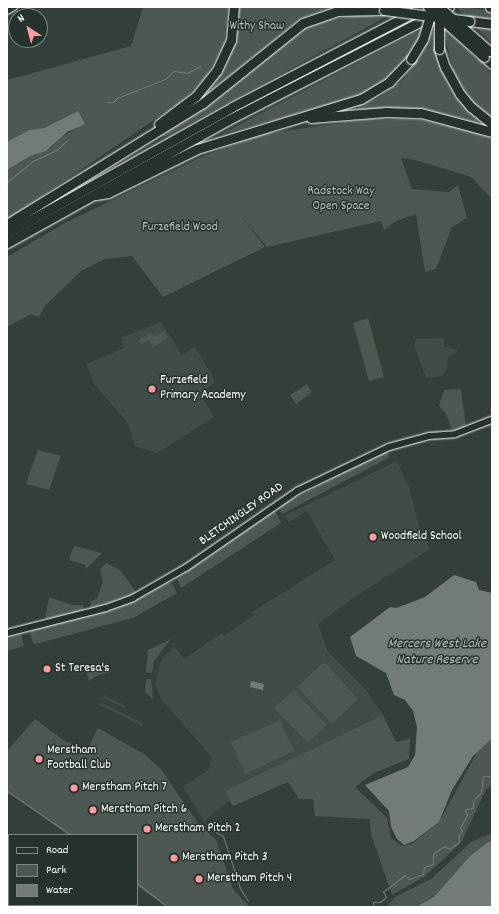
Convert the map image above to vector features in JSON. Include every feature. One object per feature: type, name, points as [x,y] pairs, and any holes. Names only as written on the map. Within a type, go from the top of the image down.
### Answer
[{"type":"highway","points":[[144,140],[156,126],[196,96],[217,70],[231,40],[234,7]]},
{"type":"highway","points":[[7,233],[207,120],[424,7]]},
{"type":"highway","points":[[428,7],[488,54]]},
{"type":"highway","points":[[89,197],[108,193],[197,150],[361,99],[389,82],[411,59],[423,40],[432,7]]},
{"type":"highway","points":[[439,7],[488,54],[492,64]]},
{"type":"highway","points":[[439,7],[437,26],[439,49],[445,67],[460,94],[471,107],[492,124]]},
{"type":"highway","points":[[7,243],[296,84],[448,7]]},
{"type":"highway","points":[[7,224],[203,103],[303,23],[338,11],[384,10],[492,24]]},
{"type":"highway","points":[[290,120],[366,113],[421,113],[492,132]]},
{"type":"street","points":[[7,11],[14,7]]},
{"type":"street","name":"BLETCHINGLEY ROAD","points":[[7,633],[106,608],[133,598],[187,567],[298,491],[389,447],[429,436],[455,434],[492,420]]},
{"type":"shaded area","name":"Furzefield Primary Academy","points":[[161,322],[182,355],[195,347],[216,382],[200,393],[214,417],[157,453],[135,446],[127,422],[94,384],[86,364],[124,348],[121,338]]},
{"type":"shaded area","points":[[444,338],[444,346],[458,351],[448,357],[447,369],[442,376],[426,378],[414,345],[416,339]]},
{"type":"shaded area","points":[[397,461],[409,488],[419,525],[430,549],[356,596],[318,624],[328,652],[367,691],[383,715],[226,791],[230,800],[204,821],[183,787],[208,770],[211,761],[210,755],[161,699],[155,683],[161,661],[174,646],[184,659],[222,633],[224,636],[254,615],[252,612],[335,560],[307,511],[289,522],[284,516]]},
{"type":"shaded area","points":[[104,695],[126,706],[124,708],[103,698]]},
{"type":"shaded area","points":[[101,702],[144,723],[142,726],[99,705]]},
{"type":"green space","points":[[143,7],[228,7],[224,43],[206,77],[182,101],[7,220],[7,170],[30,156],[51,148],[59,138],[72,131],[81,118],[78,111],[44,128],[29,130],[7,142],[7,80],[131,46]]},
{"type":"green space","name":"Withy Shaw","points":[[238,7],[332,7],[298,20],[197,102],[227,64],[236,36]]},
{"type":"green space","points":[[460,7],[492,11],[492,20],[465,17],[458,9]]},
{"type":"green space","points":[[361,14],[384,18],[167,136],[159,137],[216,100],[301,30],[322,22]]},
{"type":"green space","points":[[443,27],[492,74],[492,119],[472,102],[453,71]]},
{"type":"green space","points":[[481,27],[492,29],[492,43],[476,28]]},
{"type":"green space","points":[[424,28],[419,41],[402,64],[387,80],[368,92],[349,100],[221,134]]},
{"type":"green space","points":[[434,32],[438,62],[448,84],[456,97],[478,118],[478,123],[452,116],[404,109],[358,109],[358,106],[378,98],[403,80],[420,57],[430,33]]},
{"type":"green space","name":"Furzefield Wood","points":[[369,119],[423,120],[462,128],[492,139],[492,199],[471,177],[416,160],[401,158],[412,189],[449,192],[458,185],[467,218],[452,227],[436,269],[425,272],[416,214],[396,221],[384,230],[381,221],[267,247],[241,216],[265,247],[163,297],[132,256],[105,259],[81,271],[45,306],[39,317],[31,314],[7,327],[7,257],[63,224],[201,157],[263,134]]},
{"type":"green space","points":[[368,318],[384,377],[369,381],[353,323]]},
{"type":"green space","points":[[164,331],[168,338],[153,347],[149,340],[141,345],[138,340],[151,332],[154,337]]},
{"type":"green space","points":[[307,384],[312,392],[296,404],[290,395]]},
{"type":"green space","points":[[461,389],[466,427],[452,430],[446,414],[439,406],[444,390]]},
{"type":"green space","points":[[38,450],[61,456],[49,490],[26,484]]},
{"type":"green space","points":[[387,451],[390,457],[282,514],[277,507]]},
{"type":"green space","points":[[275,510],[281,523],[181,588],[177,578]]},
{"type":"green space","points":[[74,546],[102,553],[86,569],[85,565],[69,560]]},
{"type":"green space","points":[[106,563],[120,570],[137,593],[91,609],[90,602],[97,598],[103,582],[100,569]]},
{"type":"green space","points":[[167,583],[172,583],[177,593],[133,618],[35,644],[33,643],[30,633],[32,629],[123,605]]},
{"type":"green space","points":[[49,597],[72,605],[83,605],[84,611],[45,619]]},
{"type":"green space","points":[[21,634],[24,646],[7,651],[7,637]]},
{"type":"green space","points":[[171,639],[154,661],[152,673],[146,672],[148,650]]},
{"type":"green space","points":[[324,662],[358,699],[332,724],[297,687]]},
{"type":"green space","points":[[108,663],[111,672],[98,675],[89,681],[86,669]]},
{"type":"green space","points":[[146,679],[151,679],[153,699],[145,692]]},
{"type":"green space","points":[[294,690],[327,725],[308,743],[274,708]]},
{"type":"green space","points":[[383,715],[396,742],[410,739],[409,759],[374,773],[355,787],[387,818],[391,838],[402,846],[412,844],[439,822],[480,747],[492,738],[492,786],[486,789],[461,843],[424,877],[392,895],[371,834],[370,819],[315,816],[313,799],[299,799],[288,782],[233,806],[225,791]]},
{"type":"green space","points":[[35,719],[63,740],[87,750],[98,728],[144,754],[161,769],[198,823],[216,840],[233,889],[248,905],[245,907],[167,907],[138,887],[138,834],[67,834],[7,791],[7,751]]},
{"type":"green space","points":[[280,720],[294,751],[245,774],[231,742]]},
{"type":"green space","points":[[492,833],[492,842],[488,842],[470,856],[434,897],[416,907],[387,907],[395,897],[431,879],[471,842]]},
{"type":"water","points":[[78,111],[85,124],[67,132],[46,151],[30,156],[7,170],[7,142],[29,130],[44,128]]},
{"type":"water","name":"Mercers West Lake Nature Reserve","points":[[454,575],[476,582],[479,590],[492,593],[492,738],[473,756],[452,790],[439,822],[414,841],[404,845],[397,839],[391,827],[389,811],[365,785],[408,767],[415,755],[417,727],[413,711],[405,700],[394,695],[386,673],[356,656],[350,637],[390,607],[396,608],[425,597]]},
{"type":"water","points":[[251,681],[264,684],[263,690],[250,687]]},
{"type":"water","points":[[488,842],[492,842],[492,907],[416,907],[434,897],[470,856]]},
{"type":"waterway","points":[[107,102],[113,102],[117,98],[165,79],[174,71],[187,73],[200,66]]},
{"type":"waterway","points":[[7,182],[33,161],[57,150],[66,141]]},
{"type":"waterway","points":[[374,907],[373,902],[380,902],[386,897],[383,892],[405,875],[409,879],[423,874],[424,867],[433,864],[433,854],[444,846],[449,849],[459,842],[458,836],[462,831],[460,828],[467,815],[465,809],[473,808],[473,801],[481,792],[483,776],[491,776],[492,773]]},
{"type":"waterway","points":[[7,791],[70,834]]},
{"type":"waterway","points":[[216,832],[223,836],[240,888],[248,901]]},
{"type":"waterway","points":[[138,884],[168,907]]},
{"type":"place","name":"Furzefield Primary Academy","points":[[152,389]]},
{"type":"place","name":"Woodfield School","points":[[373,537]]},
{"type":"place","name":"St Teresa's","points":[[47,669]]},
{"type":"place","name":"Merstham Football Club","points":[[39,759]]},
{"type":"place","name":"Merstham Pitch 7","points":[[74,788]]},
{"type":"place","name":"Merstham Pitch 6","points":[[93,810]]},
{"type":"place","name":"Merstham Pitch 2","points":[[147,829]]},
{"type":"place","name":"Merstham Pitch 3","points":[[174,858]]},
{"type":"place","name":"Merstham Pitch 4","points":[[199,879]]},
{"type":"park label","name":"Radstock Way Open Space","points":[[341,200]]}]
